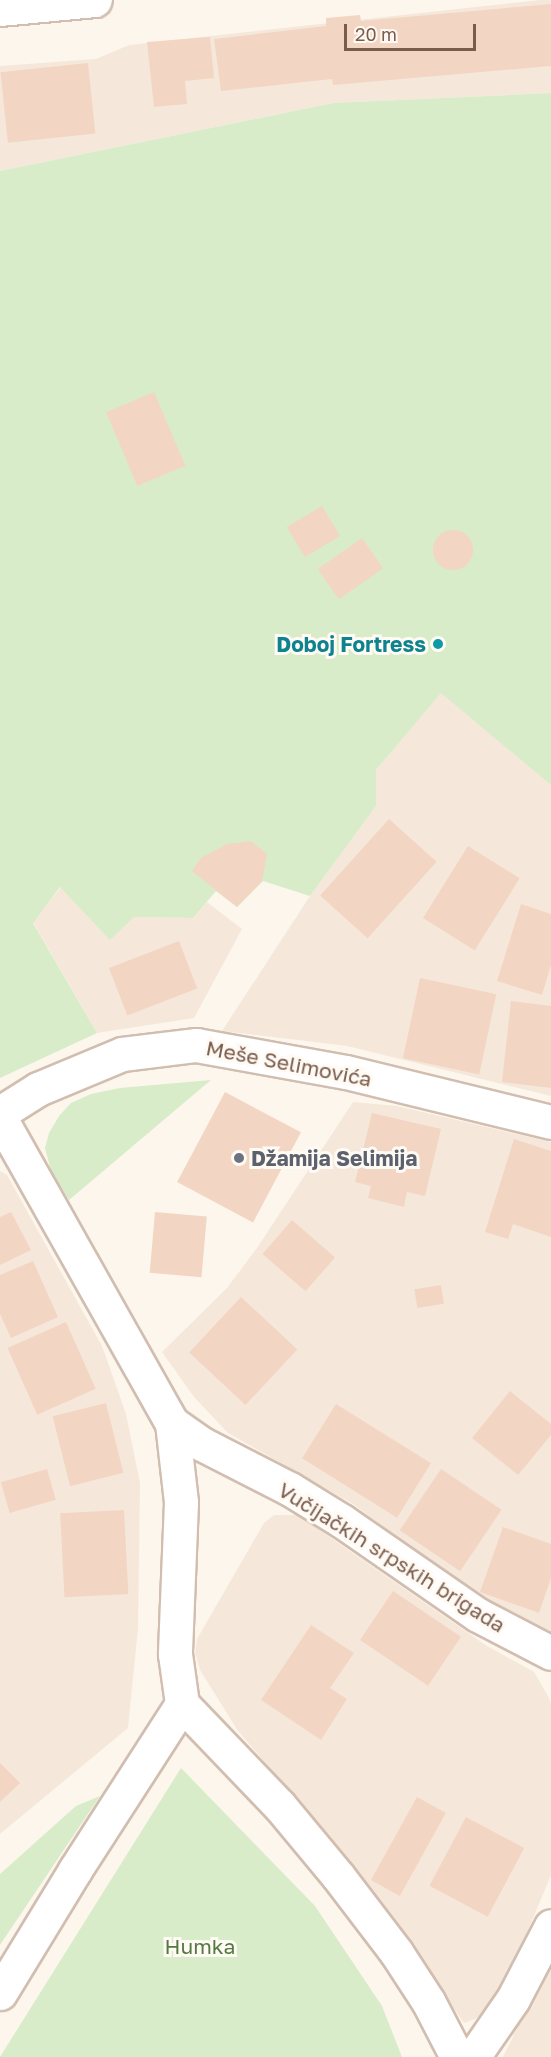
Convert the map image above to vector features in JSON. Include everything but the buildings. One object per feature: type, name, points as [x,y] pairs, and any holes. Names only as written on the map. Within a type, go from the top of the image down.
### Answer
[{"type":"street","points":[[0,9],[95,0]]},
{"type":"street","name":"Meše Selimovića","points":[[0,1113],[38,1089],[122,1054],[195,1045],[346,1072],[551,1122]]},
{"type":"street","points":[[0,1119],[172,1423],[181,1502],[175,1654],[182,1704],[279,1805],[338,1876],[396,1952],[428,2001],[457,2057]]},
{"type":"street","name":"Vučijačkih srpskih brigada","points":[[172,1423],[202,1444],[290,1489],[342,1521],[478,1615],[551,1653]]},
{"type":"street","points":[[0,1993],[75,1870],[182,1704]]},
{"type":"street","points":[[473,2057],[513,1999],[551,1926]]},
{"type":"shaded area","points":[[551,0],[551,93],[333,103],[0,171],[0,66],[96,59],[129,45]]},
{"type":"shaded area","points":[[441,692],[551,785],[551,1096],[347,1046],[222,1031],[310,896],[376,806],[376,770]]},
{"type":"shaded area","points":[[61,887],[134,917],[193,918],[207,902],[242,929],[194,1018],[97,1033],[33,922]]},
{"type":"shaded area","points":[[353,1102],[397,1106],[551,1142],[551,1636],[492,1608],[353,1504],[228,1433],[194,1397],[162,1352],[227,1288],[257,1248]]},
{"type":"shaded area","points":[[0,1171],[7,1175],[102,1346],[126,1414],[140,1483],[138,1628],[128,1728],[0,1834]]},
{"type":"shaded area","points":[[274,1515],[298,1515],[487,1646],[534,1672],[548,1696],[551,1704],[551,1875],[507,1981],[488,2010],[475,2019],[464,2023],[343,1853],[238,1731],[200,1670],[195,1653],[197,1639],[264,1523]]},
{"type":"shaded area","points":[[551,1958],[551,2057],[503,2057]]},
{"type":"green space","points":[[551,93],[551,785],[441,693],[376,770],[376,806],[310,896],[263,881],[237,907],[216,891],[193,918],[134,917],[110,940],[60,887],[33,923],[97,1033],[0,1078],[0,171],[333,103]]},
{"type":"green space","points":[[211,1080],[69,1200],[51,1171],[45,1148],[49,1133],[59,1116],[71,1103],[91,1094],[120,1088]]},
{"type":"green space","name":"Humka","points":[[181,1768],[315,1906],[382,2006],[402,2057],[0,2057]]},
{"type":"green space","points":[[100,1796],[0,1945],[0,1874],[76,1806]]},
{"type":"place","name":"Doboj Fortress","points":[[438,644]]},
{"type":"place","name":"Džamija Selimija","points":[[239,1158]]}]
